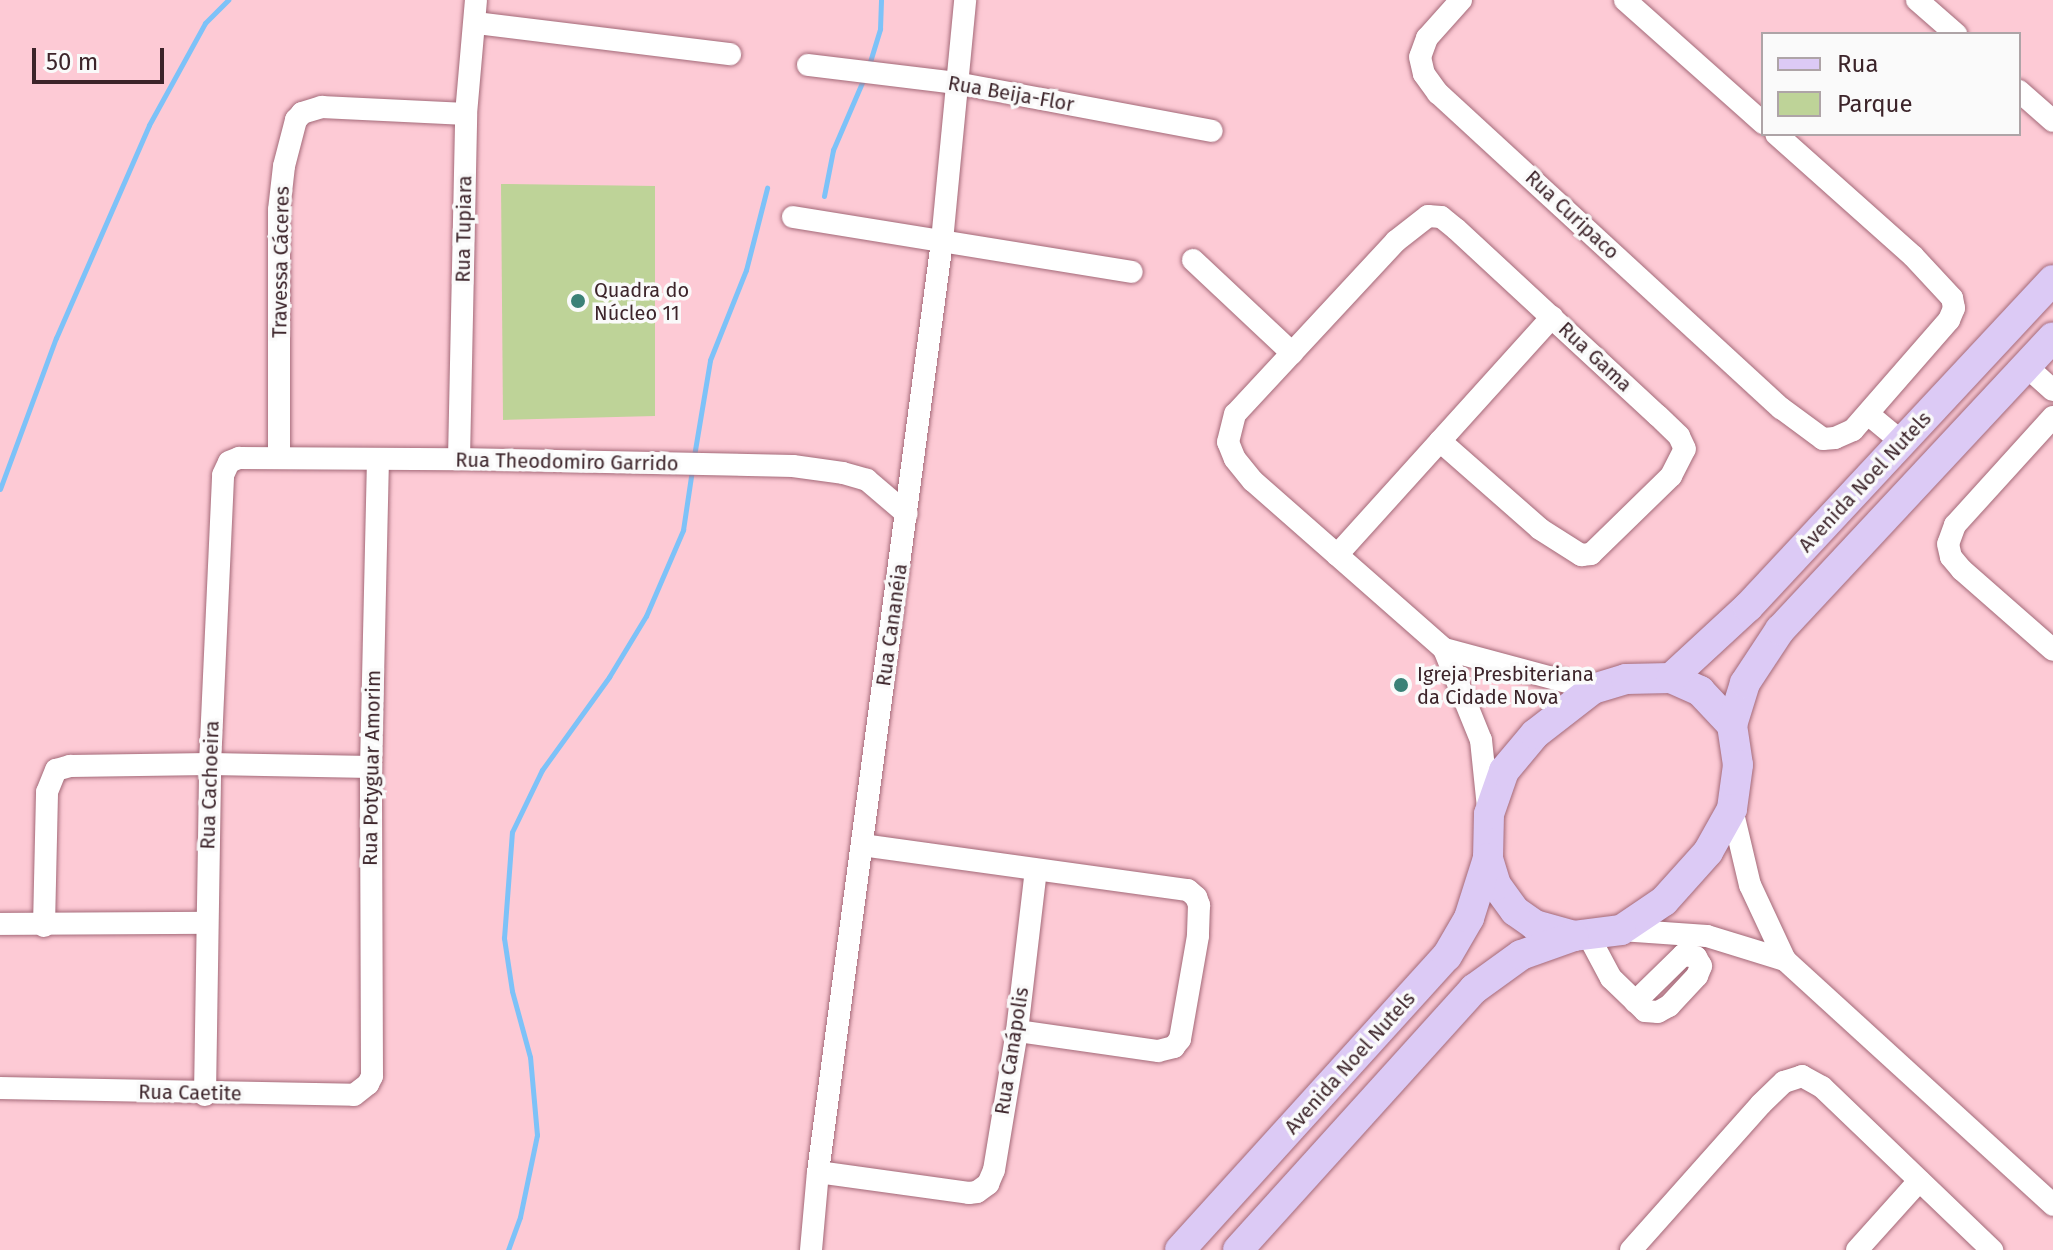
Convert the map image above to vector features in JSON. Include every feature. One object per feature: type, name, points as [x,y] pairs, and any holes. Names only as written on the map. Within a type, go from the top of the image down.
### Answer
[{"type":"main road","name":"Avenida Noel Nutels","points":[[1671,678],[1748,607],[2053,280]]},
{"type":"main road","name":"Avenida Noel Nutels","points":[[1732,725],[1745,683],[1780,630],[2053,337]]},
{"type":"main road","points":[[1238,1250],[1474,989],[1521,955],[1581,936],[1621,930],[1664,901],[1708,852],[1732,809],[1738,765],[1732,725],[1700,691],[1671,678],[1626,679],[1593,689],[1535,734],[1504,771],[1489,814],[1488,858],[1496,885],[1515,911],[1535,925],[1581,936]]},
{"type":"main road","name":"Avenida Noel Nutels","points":[[1180,1250],[1447,956],[1469,918],[1488,858]]},
{"type":"street","name":"Rua Tupiara","points":[[459,459],[466,114],[476,0]]},
{"type":"street","name":"Rua Cananéia","points":[[811,1250],[818,1172],[942,241],[965,0]]},
{"type":"street","points":[[1625,0],[1761,121]]},
{"type":"street","points":[[1917,0],[1954,32]]},
{"type":"street","name":"Rua Curipaco","points":[[1458,3],[1427,38],[1420,57],[1424,74],[1438,93],[1781,408],[1823,439],[1845,435],[1868,414]]},
{"type":"street","points":[[476,23],[730,54]]},
{"type":"street","name":"Rua Beija-Flor","points":[[808,65],[956,83],[1212,131]]},
{"type":"street","points":[[2021,93],[2053,121]]},
{"type":"street","name":"Travessa Cáceres","points":[[279,458],[279,210],[292,130],[302,113],[322,107],[466,114]]},
{"type":"street","points":[[1778,136],[1947,288],[1954,308],[1949,320],[1868,414],[1903,443]]},
{"type":"street","name":"Rua Gama","points":[[1292,353],[1415,223],[1428,216],[1441,217],[1679,436],[1685,449],[1681,463],[1591,554],[1581,555],[1565,548],[1540,529],[1440,441]]},
{"type":"street","points":[[793,217],[1132,272]]},
{"type":"street","points":[[1193,260],[1292,353],[1235,414],[1231,427],[1228,442],[1235,459],[1253,481],[1444,649],[1593,689]]},
{"type":"street","points":[[1337,555],[1552,317]]},
{"type":"street","points":[[2026,366],[2053,390]]},
{"type":"street","points":[[2053,417],[1955,525],[1948,544],[1951,557],[1962,570],[2053,650]]},
{"type":"street","name":"Rua Theodomiro Garrido","points":[[223,475],[229,462],[239,458],[793,466],[867,480],[907,514]]},
{"type":"street","name":"Rua Potyguar Amorim","points":[[372,1076],[371,767],[378,460]]},
{"type":"street","name":"Rua Cachoeira","points":[[205,1095],[205,923],[223,475]]},
{"type":"street","points":[[1444,649],[1481,740],[1489,814]]},
{"type":"street","points":[[44,926],[50,779],[63,767],[210,764],[371,767]]},
{"type":"street","points":[[1732,809],[1750,885],[1785,960],[2053,1205]]},
{"type":"street","points":[[862,845],[1188,890],[1196,897],[1200,918],[1180,1039],[1174,1047],[1158,1051],[1017,1031]]},
{"type":"street","name":"Rua Canápolis","points":[[818,1172],[977,1192],[993,1178],[1017,1031],[1036,870]]},
{"type":"street","points":[[0,924],[205,923]]},
{"type":"street","points":[[1621,930],[1707,936],[1785,960]]},
{"type":"street","points":[[1581,936],[1611,978],[1635,1002]]},
{"type":"street","name":"Rua Caetite","points":[[0,1088],[205,1095],[354,1095],[363,1090],[372,1076]]},
{"type":"street","points":[[1631,1250],[1761,1104],[1784,1082],[1802,1076],[1822,1087],[1992,1250]]},
{"type":"street","points":[[1857,1250],[1919,1181]]},
{"type":"green space","name":"Quadra do Núcleo 11","points":[[501,184],[655,186],[655,416],[503,420]]},
{"type":"waterway","points":[[0,489],[56,338],[149,125],[205,23],[228,0]]},
{"type":"waterway","points":[[869,65],[880,29],[881,0]]},
{"type":"waterway","points":[[824,196],[833,150],[864,78]]},
{"type":"waterway","points":[[694,456],[710,360],[746,270],[767,188]]},
{"type":"waterway","points":[[508,1250],[520,1217],[537,1135],[530,1057],[512,991],[504,938],[512,832],[542,770],[609,677],[646,616],[683,530],[692,470]]},
{"type":"place","name":"Quadra do Núcleo 11","points":[[578,301]]},
{"type":"place","name":"Igreja Presbiteriana da Cidade Nova","points":[[1401,685]]}]
